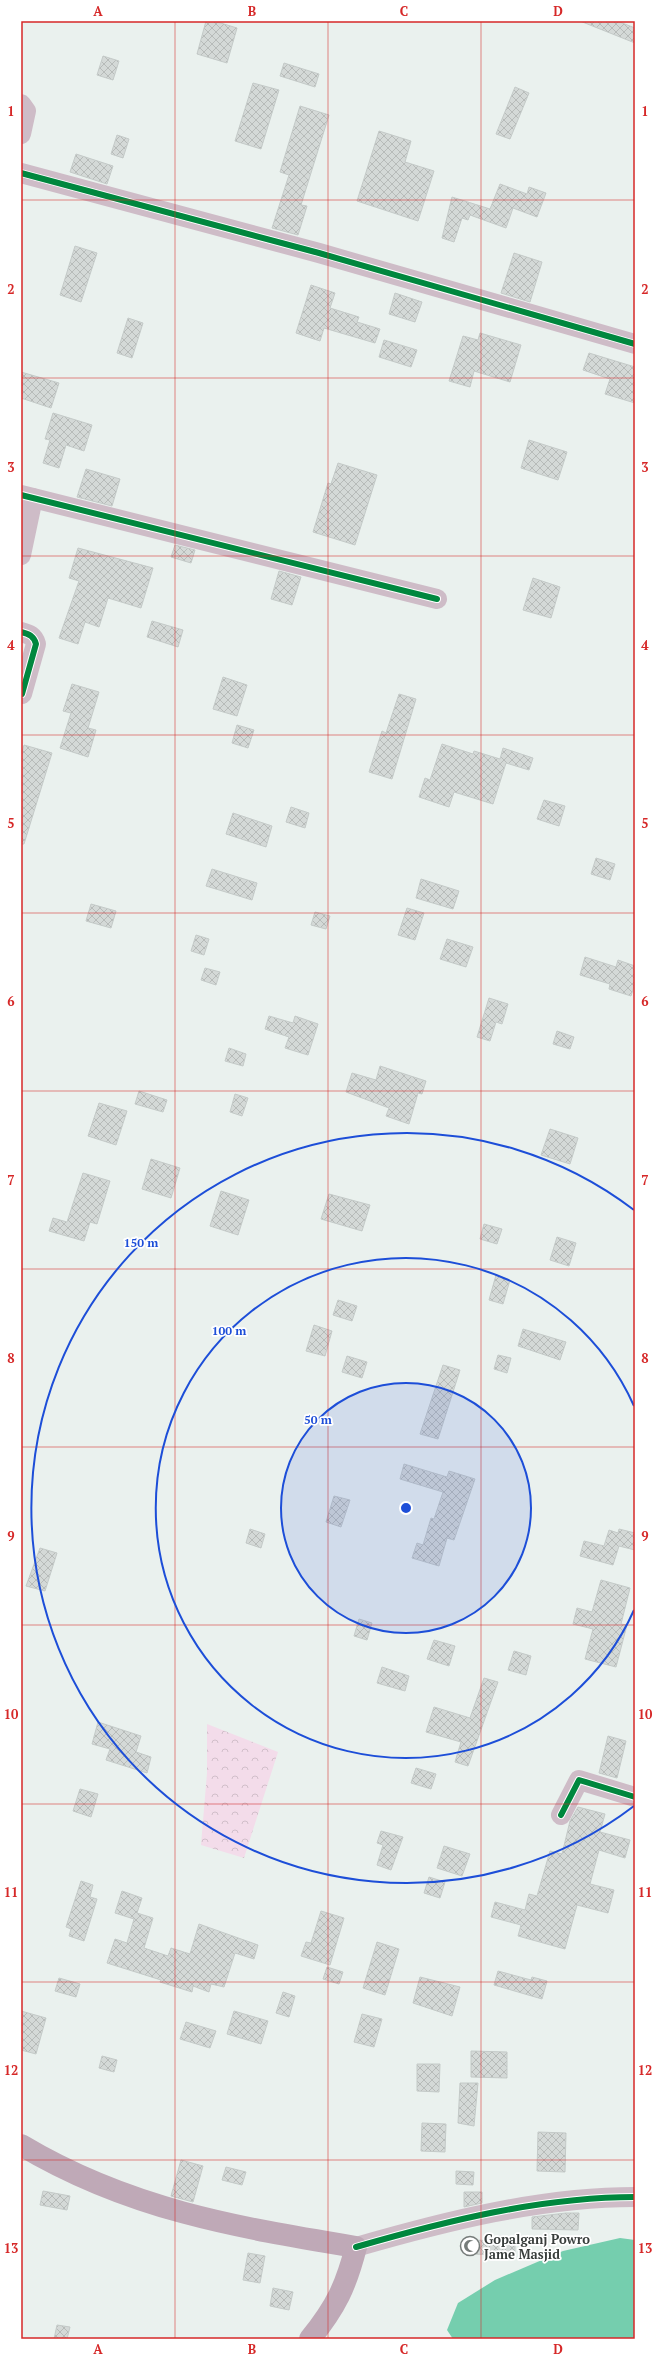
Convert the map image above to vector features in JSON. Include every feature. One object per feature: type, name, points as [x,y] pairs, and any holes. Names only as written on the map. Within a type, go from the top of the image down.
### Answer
[{"type":"main road","points":[[21,2144],[84,2178],[130,2197],[193,2216],[274,2233],[356,2247],[343,2291],[327,2318],[310,2339]]},
{"type":"street","points":[[21,104],[26,111],[21,134]]},
{"type":"street","points":[[21,173],[334,258],[635,344]]},
{"type":"street","points":[[21,555],[27,497],[436,599]]},
{"type":"street","points":[[21,632],[29,634],[35,638],[36,644],[22,694]]},
{"type":"street","points":[[561,1815],[579,1780],[635,1797]]},
{"type":"street","points":[[356,2247],[429,2226],[548,2203],[594,2198],[635,2197]]},
{"type":"green space","points":[[207,1724],[278,1752],[244,1858],[201,1845],[207,1773]]},
{"type":"shaded area","points":[[620,2238],[635,2240],[635,2338],[453,2339],[447,2330],[458,2303],[495,2280],[563,2251]]},
{"type":"building","points":[[206,21],[214,21],[237,28],[227,63],[197,54]]},
{"type":"building","points":[[580,21],[617,21],[635,28],[635,43]]},
{"type":"building","points":[[103,56],[119,61],[113,80],[97,75]]},
{"type":"building","points":[[284,63],[319,74],[315,87],[280,76]]},
{"type":"building","points":[[253,83],[279,90],[261,149],[235,141]]},
{"type":"building","points":[[515,87],[529,93],[510,139],[496,134]]},
{"type":"building","points":[[300,106],[329,115],[301,205],[307,206],[298,235],[272,228],[289,175],[280,172]]},
{"type":"building","points":[[379,131],[411,141],[405,162],[434,171],[418,221],[357,201]]},
{"type":"building","points":[[117,135],[129,139],[123,158],[111,154]]},
{"type":"building","points":[[76,154],[113,166],[107,184],[70,172]]},
{"type":"building","points":[[500,184],[527,194],[529,187],[546,193],[537,217],[513,208],[506,228],[470,215],[468,220],[462,218],[454,242],[442,238],[452,197],[490,209]]},
{"type":"building","points":[[75,246],[97,253],[81,302],[60,295]]},
{"type":"building","points":[[514,253],[542,262],[530,302],[501,293]]},
{"type":"building","points":[[311,285],[335,293],[330,308],[359,317],[357,322],[380,329],[375,343],[324,328],[320,341],[296,333]]},
{"type":"building","points":[[395,293],[422,302],[415,322],[389,314]]},
{"type":"building","points":[[128,318],[143,323],[132,358],[117,353]]},
{"type":"building","points":[[480,333],[521,345],[510,382],[474,371],[470,387],[449,381],[463,336],[478,340]]},
{"type":"building","points":[[384,340],[417,350],[411,367],[379,357]]},
{"type":"building","points":[[589,353],[635,367],[635,403],[605,394],[610,379],[583,370]]},
{"type":"building","points":[[21,372],[59,383],[51,408],[21,398]]},
{"type":"building","points":[[53,413],[92,425],[84,451],[66,445],[59,468],[43,463],[50,440],[45,439]]},
{"type":"building","points":[[529,440],[567,452],[558,480],[521,468]]},
{"type":"building","points":[[338,463],[377,475],[355,545],[313,532],[328,483],[331,484]]},
{"type":"building","points":[[86,469],[120,479],[112,506],[77,497]]},
{"type":"building","points":[[175,545],[195,550],[191,563],[171,557]]},
{"type":"building","points":[[78,548],[153,568],[141,608],[108,598],[99,627],[85,622],[78,644],[59,638],[79,581],[69,578]]},
{"type":"building","points":[[279,571],[301,577],[292,605],[271,599]]},
{"type":"building","points":[[533,578],[560,587],[551,618],[523,610]]},
{"type":"building","points":[[152,621],[183,630],[178,647],[147,637]]},
{"type":"building","points":[[223,677],[247,685],[237,716],[213,709]]},
{"type":"building","points":[[72,684],[99,692],[88,728],[96,730],[88,757],[60,748],[71,713],[63,711]]},
{"type":"building","points":[[399,694],[416,699],[392,779],[369,772],[382,731],[386,733]]},
{"type":"building","points":[[237,725],[254,730],[248,748],[232,743]]},
{"type":"building","points":[[442,744],[473,754],[474,751],[500,759],[503,748],[533,758],[529,770],[506,763],[493,804],[454,792],[449,807],[419,797],[425,778],[430,780]]},
{"type":"building","points":[[24,745],[52,753],[24,844],[21,844],[21,756]]},
{"type":"building","points":[[544,800],[565,806],[559,826],[537,819]]},
{"type":"building","points":[[291,807],[309,813],[305,828],[286,822]]},
{"type":"building","points":[[233,813],[272,826],[266,847],[226,834]]},
{"type":"building","points":[[596,858],[615,864],[610,880],[591,874]]},
{"type":"building","points":[[212,869],[257,883],[252,900],[206,886]]},
{"type":"building","points":[[421,879],[459,891],[453,909],[416,898]]},
{"type":"building","points":[[91,904],[116,911],[111,928],[86,921]]},
{"type":"building","points":[[407,908],[424,913],[415,940],[398,935]]},
{"type":"building","points":[[315,912],[330,916],[326,929],[311,925]]},
{"type":"building","points":[[196,935],[209,939],[204,955],[191,951]]},
{"type":"building","points":[[447,939],[473,947],[466,967],[440,959]]},
{"type":"building","points":[[585,957],[616,967],[618,960],[635,966],[635,983],[631,996],[609,989],[610,984],[580,975]]},
{"type":"building","points":[[205,968],[220,972],[216,985],[201,980]]},
{"type":"building","points":[[489,998],[508,1004],[502,1024],[496,1022],[490,1041],[477,1037]]},
{"type":"building","points":[[269,1016],[293,1023],[295,1016],[318,1024],[308,1055],[285,1048],[289,1037],[265,1029]]},
{"type":"building","points":[[557,1031],[574,1037],[570,1049],[553,1044]]},
{"type":"building","points":[[229,1048],[246,1054],[243,1066],[225,1061]]},
{"type":"building","points":[[380,1066],[426,1081],[422,1094],[418,1093],[409,1124],[386,1116],[389,1108],[346,1092],[352,1073],[376,1080]]},
{"type":"building","points":[[139,1091],[167,1100],[163,1112],[135,1104]]},
{"type":"building","points":[[235,1094],[248,1098],[242,1116],[230,1112]]},
{"type":"building","points":[[99,1103],[127,1111],[116,1145],[88,1136]]},
{"type":"building","points":[[550,1129],[578,1138],[570,1164],[541,1155]]},
{"type":"building","points":[[151,1159],[180,1168],[171,1198],[142,1189]]},
{"type":"building","points":[[83,1173],[110,1181],[97,1224],[90,1222],[84,1241],[49,1231],[53,1218],[67,1222]]},
{"type":"building","points":[[221,1191],[249,1200],[238,1235],[210,1226]]},
{"type":"building","points":[[329,1194],[370,1205],[362,1231],[321,1219]]},
{"type":"building","points":[[484,1224],[502,1229],[497,1244],[480,1239]]},
{"type":"building","points":[[557,1237],[576,1243],[569,1266],[550,1260]]},
{"type":"building","points":[[496,1275],[510,1280],[503,1304],[489,1300]]},
{"type":"building","points":[[338,1300],[357,1306],[352,1321],[333,1315]]},
{"type":"building","points":[[314,1325],[332,1331],[325,1356],[306,1351]]},
{"type":"building","points":[[523,1329],[566,1342],[560,1360],[518,1346]]},
{"type":"building","points":[[498,1355],[511,1358],[507,1373],[494,1369]]},
{"type":"building","points":[[347,1356],[367,1362],[362,1378],[342,1372]]},
{"type":"building","points":[[443,1365],[460,1370],[438,1439],[420,1434]]},
{"type":"building","points":[[404,1464],[447,1477],[449,1471],[475,1479],[454,1540],[447,1538],[439,1566],[412,1558],[417,1543],[423,1545],[431,1518],[434,1519],[443,1492],[400,1479]]},
{"type":"building","points":[[334,1496],[350,1500],[341,1527],[326,1522]]},
{"type":"building","points":[[250,1529],[265,1534],[261,1548],[246,1543]]},
{"type":"building","points":[[619,1529],[635,1533],[635,1550],[619,1546],[613,1565],[580,1556],[584,1541],[604,1546],[609,1530],[618,1533]]},
{"type":"building","points":[[40,1548],[57,1553],[45,1591],[26,1586]]},
{"type":"building","points":[[601,1580],[630,1588],[621,1624],[627,1625],[616,1667],[585,1659],[593,1629],[573,1624],[577,1608],[592,1612]]},
{"type":"building","points":[[359,1619],[372,1623],[367,1640],[354,1636]]},
{"type":"building","points":[[434,1640],[455,1646],[449,1666],[427,1659]]},
{"type":"building","points":[[514,1651],[531,1656],[526,1675],[508,1670]]},
{"type":"building","points":[[382,1667],[409,1676],[405,1691],[377,1683]]},
{"type":"building","points":[[484,1678],[498,1682],[468,1766],[455,1762],[461,1742],[426,1732],[434,1707],[470,1718]]},
{"type":"building","points":[[98,1722],[141,1736],[136,1752],[151,1757],[147,1773],[106,1760],[110,1749],[92,1744]]},
{"type":"building","points":[[608,1736],[626,1741],[617,1778],[599,1773]]},
{"type":"building","points":[[416,1768],[436,1774],[431,1789],[411,1783]]},
{"type":"building","points":[[80,1789],[98,1794],[91,1817],[73,1811]]},
{"type":"building","points":[[578,1807],[605,1814],[600,1832],[630,1840],[625,1858],[599,1850],[590,1884],[614,1890],[608,1913],[577,1905],[565,1949],[518,1936],[521,1925],[491,1917],[495,1902],[525,1910],[529,1894],[537,1896],[550,1851],[562,1854],[570,1821]]},
{"type":"building","points":[[381,1831],[403,1837],[391,1870],[377,1865],[383,1845],[377,1843]]},
{"type":"building","points":[[444,1846],[470,1854],[462,1876],[437,1868]]},
{"type":"building","points":[[429,1877],[445,1882],[440,1898],[424,1893]]},
{"type":"building","points":[[81,1881],[93,1885],[90,1897],[97,1899],[84,1941],[69,1936],[71,1929],[66,1927]]},
{"type":"building","points":[[122,1891],[142,1898],[137,1913],[153,1918],[144,1948],[168,1956],[171,1948],[190,1954],[199,1924],[258,1945],[254,1959],[235,1953],[224,1987],[211,1984],[209,1992],[193,1986],[192,1992],[160,1982],[161,1980],[107,1963],[115,1939],[127,1943],[134,1919],[115,1913]]},
{"type":"building","points":[[321,1911],[344,1918],[330,1965],[301,1956],[306,1942],[311,1943]]},
{"type":"building","points":[[377,1942],[399,1949],[385,1995],[363,1988]]},
{"type":"building","points":[[327,1967],[343,1972],[339,1984],[323,1979]]},
{"type":"building","points":[[498,1971],[531,1980],[532,1977],[547,1981],[542,1999],[494,1985]]},
{"type":"building","points":[[420,1977],[460,1987],[452,2016],[413,2003]]},
{"type":"building","points":[[59,1978],[80,1984],[76,1997],[55,1991]]},
{"type":"building","points":[[283,1992],[295,1996],[289,2017],[276,2013]]},
{"type":"building","points":[[21,2011],[46,2018],[36,2054],[21,2050]]},
{"type":"building","points":[[234,2011],[268,2021],[261,2044],[227,2034]]},
{"type":"building","points":[[362,2014],[382,2019],[374,2047],[354,2042]]},
{"type":"building","points":[[186,2022],[216,2031],[210,2048],[180,2039]]},
{"type":"building","points":[[471,2051],[507,2052],[507,2078],[471,2077]]},
{"type":"building","points":[[102,2056],[117,2060],[114,2072],[99,2068]]},
{"type":"building","points":[[417,2064],[440,2064],[439,2092],[417,2091]]},
{"type":"building","points":[[460,2083],[478,2083],[474,2126],[458,2123]]},
{"type":"building","points":[[422,2123],[446,2124],[445,2152],[421,2151]]},
{"type":"building","points":[[538,2132],[566,2133],[565,2172],[537,2171]]},
{"type":"building","points":[[181,2160],[203,2166],[193,2202],[171,2196]]},
{"type":"building","points":[[226,2167],[246,2172],[242,2185],[222,2180]]},
{"type":"building","points":[[456,2171],[474,2172],[473,2185],[456,2184]]},
{"type":"building","points":[[43,2191],[70,2196],[67,2210],[40,2205]]},
{"type":"building","points":[[464,2192],[482,2192],[482,2203],[464,2207]]},
{"type":"building","points":[[579,2213],[578,2230],[532,2229],[532,2217]]},
{"type":"building","points":[[467,2240],[515,2241],[515,2255],[467,2254]]},
{"type":"building","points":[[248,2253],[265,2256],[260,2283],[243,2280]]},
{"type":"building","points":[[273,2288],[293,2292],[289,2310],[270,2306]]},
{"type":"building","points":[[57,2325],[70,2327],[67,2339],[54,2339]]},
{"type":"cycle path","points":[[21,173],[319,253],[635,344]]},
{"type":"cycle path","points":[[21,495],[437,599]]},
{"type":"cycle path","points":[[21,632],[31,636],[36,644],[22,694]]},
{"type":"cycle path","points":[[561,1815],[579,1780],[635,1797]]},
{"type":"cycle path","points":[[356,2247],[424,2228],[494,2212],[564,2201],[635,2197]]},
{"type":"place","name":"Gopalganj Powro Jame Masjid","points":[[470,2246]]}]
